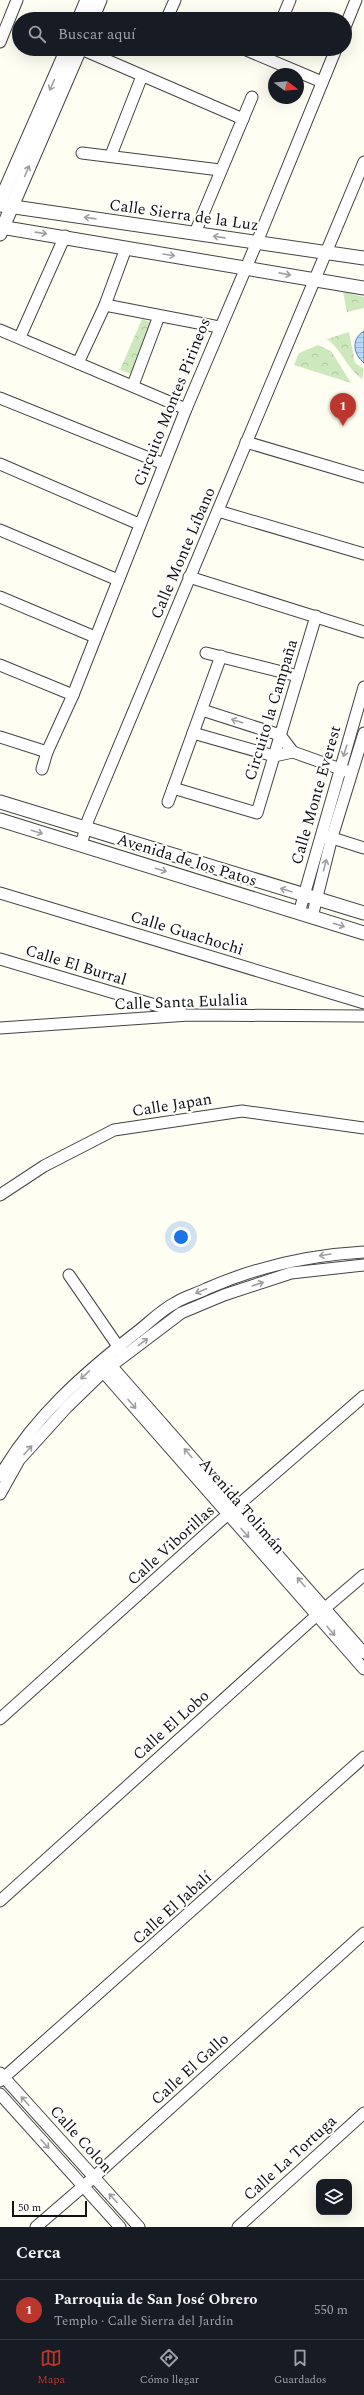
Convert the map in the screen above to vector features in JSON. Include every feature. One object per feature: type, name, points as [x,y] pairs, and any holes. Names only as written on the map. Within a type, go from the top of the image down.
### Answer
[{"type":"street","points":[[0,42],[3,24],[17,0]]},
{"type":"street","points":[[82,12],[87,0]]},
{"type":"street","points":[[95,12],[100,0]]},
{"type":"street","points":[[170,12],[174,0]]},
{"type":"street","points":[[285,12],[290,0]]},
{"type":"street","points":[[351,12],[356,0]]},
{"type":"street","points":[[64,56],[4,205],[2,228],[65,236],[126,248],[248,264],[364,288]]},
{"type":"street","points":[[4,205],[77,56]]},
{"type":"street","points":[[96,56],[243,119]]},
{"type":"street","points":[[272,56],[322,82]]},
{"type":"street","name":"Circuito Montes Pirineos","points":[[42,769],[47,752],[73,695],[139,524],[219,327],[248,264],[333,56]]},
{"type":"street","points":[[111,155],[142,76]]},
{"type":"street","points":[[195,233],[220,170],[252,97]]},
{"type":"street","points":[[82,153],[111,155],[220,170]]},
{"type":"street","points":[[324,256],[364,162]]},
{"type":"street","name":"Calle Sierra de la Luz","points":[[4,205],[195,233],[255,246],[324,256],[364,258]]},
{"type":"street","points":[[20,337],[65,236]]},
{"type":"street","points":[[78,363],[105,305],[126,248]]},
{"type":"street","name":"Calle Monte Líbano","points":[[81,845],[86,829],[189,577],[324,256]]},
{"type":"street","points":[[105,305],[219,327]]},
{"type":"street","points":[[133,385],[159,316]]},
{"type":"street","points":[[0,330],[20,337],[186,409]]},
{"type":"street","points":[[0,398],[164,464]]},
{"type":"street","points":[[246,442],[364,478]]},
{"type":"street","points":[[0,464],[139,524]]},
{"type":"street","points":[[218,511],[364,554]]},
{"type":"street","points":[[0,530],[118,580]]},
{"type":"street","points":[[189,577],[364,632]]},
{"type":"street","points":[[0,597],[95,637]]},
{"type":"street","name":"Circuito la Campaña","points":[[174,788],[257,813],[316,616]]},
{"type":"street","points":[[206,652],[298,676]]},
{"type":"street","points":[[168,802],[221,656]]},
{"type":"street","points":[[0,665],[73,695]]},
{"type":"street","name":"Calle Monte Everest","points":[[299,913],[310,897],[327,836],[340,768],[364,687]]},
{"type":"street","points":[[202,710],[280,735],[293,752]]},
{"type":"street","points":[[193,734],[274,756],[293,752],[351,773]]},
{"type":"street","points":[[350,734],[364,736]]},
{"type":"street","name":"Calle Monte Everest","points":[[327,836],[364,736]]},
{"type":"street","points":[[0,737],[47,752]]},
{"type":"street","name":"Avenida de los Patos","points":[[0,802],[364,913]]},
{"type":"street","name":"Avenida de los Patos","points":[[0,820],[364,933]]},
{"type":"street","points":[[327,836],[364,848]]},
{"type":"street","name":"Calle Guachochi","points":[[0,893],[364,1003]]},
{"type":"street","name":"Calle Monte Everest","points":[[310,897],[312,917]]},
{"type":"street","name":"Calle El Burral","points":[[0,959],[189,1015]]},
{"type":"street","name":"Calle Santa Eulalia","points":[[0,1028],[189,1015],[364,1016]]},
{"type":"street","points":[[0,1022],[15,1027]]},
{"type":"street","name":"Calle Japan","points":[[0,1195],[44,1166],[114,1130],[242,1111],[364,1128]]},
{"type":"street","points":[[0,1476],[13,1454],[56,1411],[104,1365],[122,1351],[175,1303],[237,1277],[286,1262],[337,1253],[364,1252]]},
{"type":"street","points":[[122,1351],[181,1313],[241,1289],[291,1272],[364,1266]]},
{"type":"street","points":[[68,1275],[122,1351]]},
{"type":"street","points":[[237,1277],[241,1289]]},
{"type":"street","name":"Avenida Tolimán","points":[[104,1365],[321,1612],[364,1669]]},
{"type":"street","name":"Calle Viborillas","points":[[0,1719],[232,1511],[364,1396]]},
{"type":"street","points":[[0,1494],[19,1460],[56,1411]]},
{"type":"street","name":"Calle El Lobo","points":[[0,1901],[321,1612],[364,1576]]},
{"type":"street","name":"Avenida Tolimán","points":[[321,1612],[364,1653]]},
{"type":"street","name":"Calle El Jabalí","points":[[1,2077],[364,1757]]},
{"type":"street","name":"Calle El Gallo","points":[[36,2227],[94,2177],[364,1933]]},
{"type":"street","name":"Calle Colon","points":[[1,2077],[139,2227]]},
{"type":"street","name":"Calle Colon","points":[[0,2094],[120,2227]]},
{"type":"street","name":"Calle La Tortuga","points":[[238,2227],[364,2113]]},
{"type":"green space","points":[[343,292],[364,297],[364,308],[347,312]]},
{"type":"green space","points":[[142,319],[152,323],[132,374],[120,370]]},
{"type":"green space","points":[[349,332],[355,363],[364,369],[362,379],[352,369],[337,348],[327,339]]},
{"type":"green space","points":[[318,345],[331,351],[351,383],[294,365],[299,353]]},
{"type":"water","points":[[364,331],[364,363],[356,351],[355,342]]},
{"type":"place","name":"Parroquia de San José Obrero","points":[[343,426]]}]
